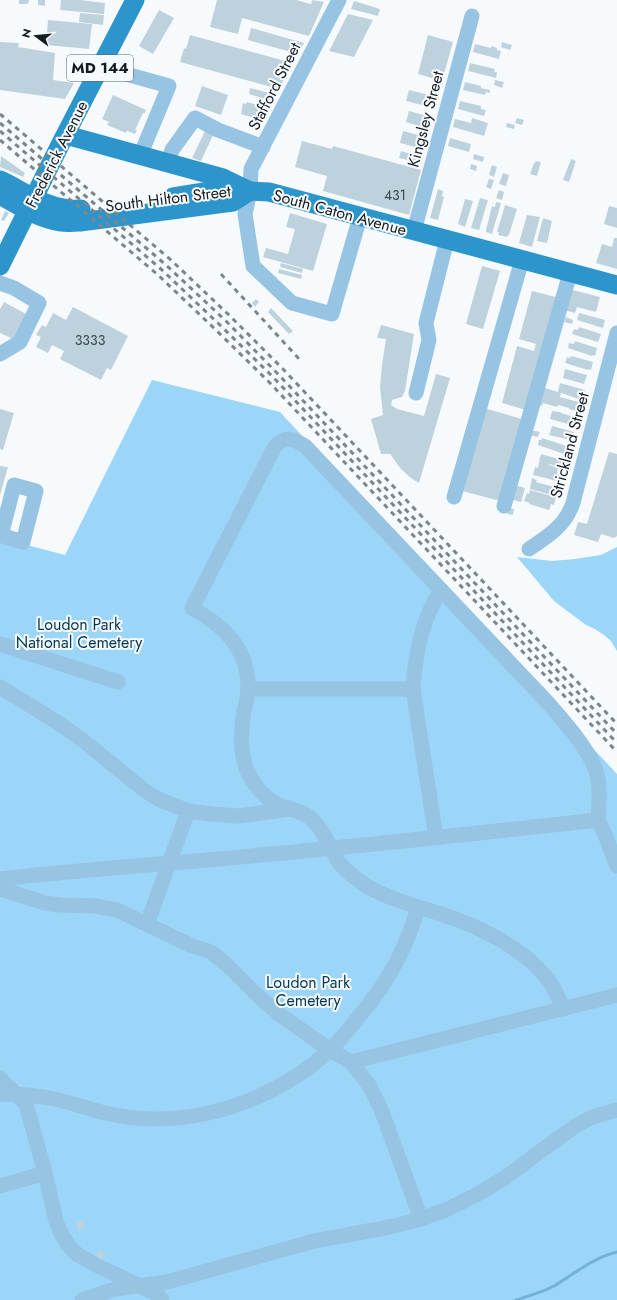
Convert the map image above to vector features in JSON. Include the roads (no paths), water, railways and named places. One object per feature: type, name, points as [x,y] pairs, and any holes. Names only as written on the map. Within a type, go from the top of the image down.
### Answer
[{"type":"main road","name":"Frederick Avenue","points":[[0,266],[135,0]]},
{"type":"main road","name":"South Caton Avenue","points":[[63,140],[168,163],[223,178],[250,191],[269,192],[617,285]]},
{"type":"main road","name":"South Hilton Street","points":[[0,191],[31,204],[57,208],[76,216],[150,207],[233,202],[250,191]]},
{"type":"street","name":"Stafford Street","points":[[339,0],[251,169],[250,191],[246,214],[253,266],[292,303],[332,314],[360,217]]},
{"type":"street","name":"Kingsley Street","points":[[414,231],[472,16]]},
{"type":"street","points":[[101,66],[170,86],[140,156]]},
{"type":"street","points":[[168,163],[172,150],[195,118],[218,130],[263,147]]},
{"type":"street","points":[[416,394],[429,340],[426,323],[447,240]]},
{"type":"street","points":[[454,497],[522,260]]},
{"type":"street","points":[[504,506],[570,273]]},
{"type":"street","points":[[0,283],[14,288],[39,303],[20,342],[0,354]]},
{"type":"street","name":"Strickland Street","points":[[530,549],[564,521],[570,510],[617,334]]},
{"type":"street","points":[[564,1009],[550,982],[530,961],[511,946],[460,920],[418,907],[365,885],[347,872],[314,821],[306,815],[280,806],[265,795],[253,782],[245,766],[242,753],[241,740],[248,689],[246,670],[241,655],[234,642],[226,632],[217,624],[192,608],[274,448],[279,442],[286,439],[291,439],[306,446],[550,705],[582,747],[596,771],[598,786],[598,820],[617,866]]},
{"type":"street","points":[[436,838],[413,689],[414,670],[421,636],[432,604],[441,590]]},
{"type":"street","points":[[0,644],[118,682]]},
{"type":"street","points":[[0,687],[60,724],[85,742],[144,790],[158,799],[188,811],[238,816],[291,809]]},
{"type":"street","points":[[248,689],[413,689]]},
{"type":"street","points":[[147,924],[188,811]]},
{"type":"street","points":[[0,879],[82,870],[168,864],[331,849],[598,820]]},
{"type":"street","points":[[0,889],[45,903],[96,906],[117,910],[190,944],[211,952],[225,963],[258,996],[279,1014],[330,1050],[351,1062],[369,1085],[381,1109],[421,1219]]},
{"type":"street","points":[[0,1094],[17,1094],[55,1099],[103,1113],[154,1119],[179,1118],[208,1114],[234,1107],[287,1082],[330,1050],[366,1009],[391,974],[412,929],[418,907]]},
{"type":"street","points":[[351,1062],[617,995]]},
{"type":"street","points":[[0,1078],[26,1104],[45,1173],[56,1221],[60,1233],[69,1246],[78,1255],[100,1268],[157,1294],[162,1300]]},
{"type":"street","points":[[82,1300],[115,1289],[167,1282],[314,1241],[390,1227],[421,1219],[448,1209],[476,1195],[506,1177],[574,1127],[592,1117],[617,1110]]},
{"type":"street","points":[[0,1186],[45,1173]]},
{"type":"waterway","points":[[516,1300],[550,1288],[592,1262],[617,1252]]},
{"type":"railway","points":[[0,114],[171,260],[230,316],[282,368],[617,724]]},
{"type":"railway","points":[[0,123],[166,265],[226,321],[277,373],[617,734]]},
{"type":"railway","points":[[0,131],[162,270],[273,377],[617,743]]},
{"type":"railway","points":[[0,140],[158,275],[269,382],[617,752]]},
{"type":"railway","points":[[221,274],[301,361]]},
{"type":"park label","name":"Loudon Park National Cemetery","points":[[79,633]]},
{"type":"park label","name":"Loudon Park Cemetery","points":[[308,991]]}]
